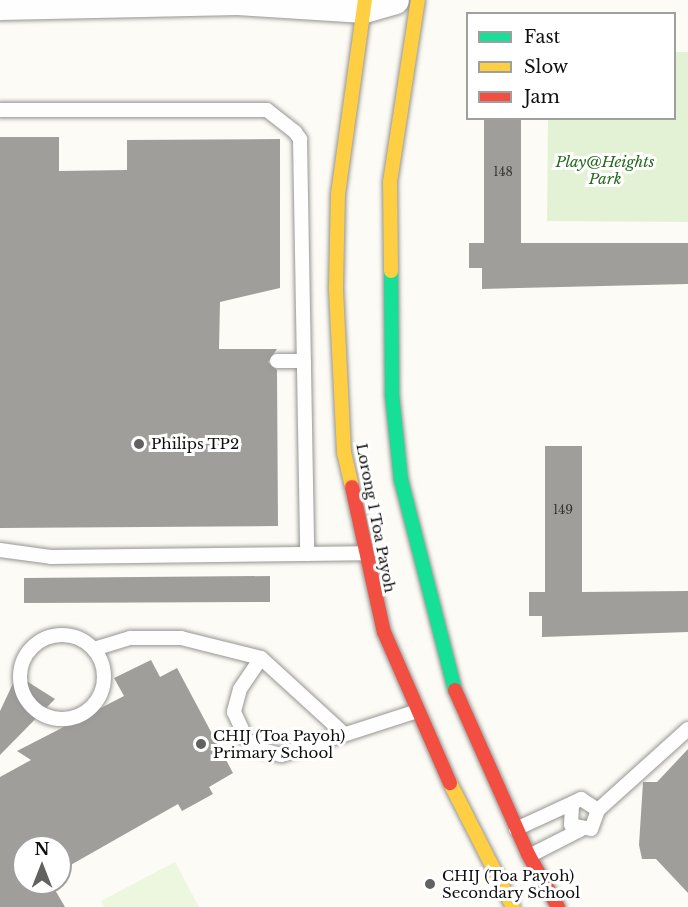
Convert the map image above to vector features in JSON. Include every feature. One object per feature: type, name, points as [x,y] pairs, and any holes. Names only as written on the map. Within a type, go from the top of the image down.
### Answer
[{"type":"main road","name":"Lorong 1 Toa Payoh","points":[[418,0],[400,99],[390,182],[390,265],[401,480],[427,598],[458,699],[516,829],[558,907]]},
{"type":"main road","name":"Lorong 1 Toa Payoh","points":[[364,4],[348,96],[336,287],[344,453],[364,553],[384,632],[417,711],[513,907]]},
{"type":"main road","points":[[348,96],[367,86]]},
{"type":"main road","points":[[387,88],[400,99]]},
{"type":"street","points":[[0,6],[333,2],[364,4],[395,0]]},
{"type":"lane","points":[[0,6],[0,19]]},
{"type":"lane","points":[[0,110],[274,112],[300,139],[307,554]]},
{"type":"lane","points":[[277,362],[304,362]]},
{"type":"lane","points":[[0,550],[51,557],[364,553]]},
{"type":"lane","points":[[60,635],[79,638],[94,649],[103,666],[104,684],[82,714],[46,716],[30,704],[21,669],[35,646],[60,635]]},
{"type":"lane","points":[[94,649],[130,638],[182,638],[261,658],[343,733]]},
{"type":"lane","points":[[261,658],[235,698],[234,712],[247,740],[281,755],[343,733],[417,711]]},
{"type":"lane","points":[[529,856],[580,830],[591,829],[598,810],[688,729]]},
{"type":"lane","points":[[516,829],[581,800],[598,810]]},
{"type":"lane","points":[[572,804],[571,825],[580,830]]},
{"type":"green space","name":"Play@Heights Park","points":[[676,52],[688,52],[688,222],[547,221],[548,120],[676,120]]},
{"type":"green space","points":[[175,862],[199,907],[104,907],[101,901]]},
{"type":"building","points":[[484,120],[521,120],[521,243],[688,243],[688,284],[482,289],[482,268],[469,268],[469,243],[484,243]]},
{"type":"building","name":"Philips TP2","points":[[0,137],[59,137],[59,171],[127,170],[127,140],[280,139],[280,288],[220,302],[219,349],[277,349],[268,362],[277,370],[278,526],[0,528]]},
{"type":"building","points":[[545,446],[582,446],[582,592],[688,591],[688,632],[542,637],[542,616],[529,616],[529,592],[545,592]]},
{"type":"building","points":[[270,576],[270,602],[24,603],[24,578]]},
{"type":"building","points":[[151,660],[160,677],[177,668],[233,773],[209,787],[213,794],[182,811],[178,804],[72,864],[72,835],[12,835],[12,895],[58,895],[65,907],[0,907],[0,777],[31,760],[17,751],[124,696],[114,678]]},
{"type":"building","points":[[17,675],[55,699],[0,755],[0,711]]},
{"type":"building","points":[[688,749],[688,893],[656,859],[642,859],[639,845],[643,782],[657,782]]},
{"type":"traffic: fast","points":[[391,271],[392,395],[401,480],[455,690]]},
{"type":"traffic: slow","points":[[352,487],[344,453],[336,287],[338,194],[365,0]]},
{"type":"traffic: slow","points":[[391,271],[390,182],[418,0]]},
{"type":"traffic: slow","points":[[450,783],[513,907]]},
{"type":"traffic: jam","points":[[352,487],[384,632],[450,783]]},
{"type":"traffic: jam","points":[[455,690],[529,856],[558,907]]},
{"type":"place","name":"Philips TP2","points":[[139,444]]},
{"type":"place","name":"CHIJ (Toa Payoh) Primary School","points":[[201,744]]},
{"type":"place","name":"CHIJ (Toa Payoh) Secondary School","points":[[430,884]]}]
